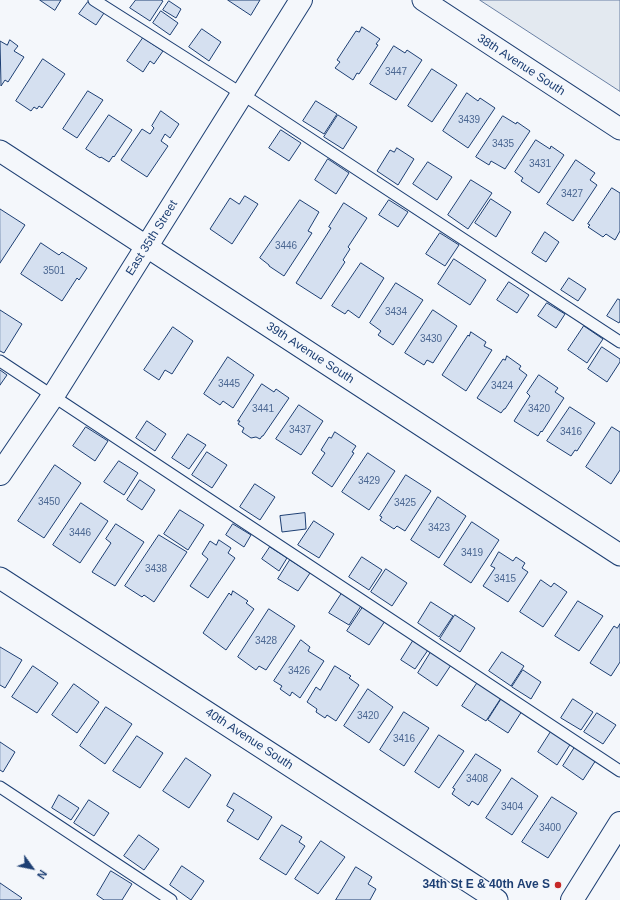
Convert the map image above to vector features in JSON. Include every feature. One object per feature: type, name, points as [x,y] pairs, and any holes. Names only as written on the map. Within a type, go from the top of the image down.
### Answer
[{"type":"street","name":"East 35th Street","points":[[0,474],[53,396],[300,0]]},
{"type":"street","name":"38th Avenue South","points":[[423,0],[620,129]]},
{"type":"street","name":"39th Avenue South","points":[[0,151],[620,555]]},
{"type":"street","name":"40th Avenue South","points":[[0,578],[497,900]]},
{"type":"street","points":[[572,900],[620,823]]},
{"type":"lane","points":[[94,0],[242,94],[620,342]]},
{"type":"lane","points":[[0,361],[620,771]]},
{"type":"lane","points":[[0,787],[171,900]]},
{"type":"shaded area","points":[[480,0],[620,0],[620,91]]},
{"type":"building","points":[[40,0],[61,0],[55,10]]},
{"type":"building","points":[[136,0],[163,1],[150,21],[130,8]]},
{"type":"building","points":[[228,0],[260,0],[251,15]]},
{"type":"building","points":[[169,1],[181,9],[176,18],[163,10]]},
{"type":"building","points":[[88,2],[104,13],[96,25],[79,14]]},
{"type":"building","points":[[161,11],[178,23],[170,35],[153,23]]},
{"type":"building","points":[[362,27],[380,39],[376,44],[378,45],[359,74],[357,73],[353,80],[335,68],[340,62],[337,60],[356,31],[359,32]]},
{"type":"building","points":[[202,29],[221,42],[209,61],[189,47]]},
{"type":"building","points":[[143,38],[163,51],[154,64],[150,61],[143,72],[127,61]]},
{"type":"building","points":[[10,40],[18,46],[14,51],[24,57],[8,82],[5,80],[1,86],[0,41],[7,45]]},
{"type":"building","points":[[394,46],[405,53],[407,50],[422,60],[396,100],[370,84]]},
{"type":"building","points":[[43,59],[65,74],[42,108],[39,106],[37,109],[34,107],[31,111],[16,101]]},
{"type":"building","points":[[432,69],[457,85],[432,122],[408,106]]},
{"type":"building","points":[[88,91],[103,100],[77,138],[63,129]]},
{"type":"building","points":[[467,93],[478,101],[480,98],[495,108],[468,148],[443,131]]},
{"type":"building","points":[[316,101],[337,114],[324,134],[303,121]]},
{"type":"building","points":[[161,111],[179,124],[170,138],[165,134],[161,141],[168,146],[147,177],[121,160],[142,129],[150,134],[154,128],[152,126]]},
{"type":"building","points":[[109,115],[132,130],[109,162],[86,149]]},
{"type":"building","points":[[338,115],[357,127],[343,149],[324,137]]},
{"type":"building","points":[[503,116],[516,124],[517,122],[530,131],[505,169],[491,161],[489,165],[476,157]]},
{"type":"building","points":[[281,130],[301,143],[289,161],[269,148]]},
{"type":"building","points":[[536,140],[550,149],[551,146],[564,155],[539,193],[521,181],[523,178],[515,172]]},
{"type":"building","points":[[397,148],[414,159],[398,185],[377,171],[390,150],[394,152]]},
{"type":"building","points":[[328,159],[349,173],[336,194],[315,180]]},
{"type":"building","points":[[576,160],[595,173],[590,180],[597,185],[573,221],[547,204]]},
{"type":"building","points":[[428,162],[452,177],[437,200],[413,184]]},
{"type":"building","points":[[471,180],[492,193],[468,229],[448,215]]},
{"type":"building","points":[[612,188],[620,193],[620,231],[615,240],[606,234],[603,237],[588,227],[590,225],[588,224]]},
{"type":"building","points":[[245,196],[258,204],[232,244],[210,229],[230,198],[239,204]]},
{"type":"building","points":[[491,199],[511,212],[496,237],[475,223]]},
{"type":"building","points":[[300,200],[319,212],[308,231],[312,233],[284,276],[260,258]]},
{"type":"building","points":[[389,200],[408,212],[398,227],[379,215]]},
{"type":"building","points":[[344,203],[367,218],[348,247],[350,249],[343,260],[345,262],[321,299],[296,283],[331,228],[329,227]]},
{"type":"building","points":[[0,209],[25,225],[0,263]]},
{"type":"building","points":[[545,232],[559,242],[546,262],[532,253]]},
{"type":"building","points":[[440,233],[459,245],[445,266],[426,254]]},
{"type":"building","points":[[41,243],[59,255],[62,252],[87,268],[79,280],[77,278],[62,301],[21,274]]},
{"type":"building","points":[[454,259],[486,280],[470,305],[438,284]]},
{"type":"building","points":[[361,263],[384,278],[359,318],[348,310],[345,314],[332,306]]},
{"type":"building","points":[[569,278],[586,289],[578,301],[561,290]]},
{"type":"building","points":[[509,282],[529,295],[517,313],[497,300]]},
{"type":"building","points":[[396,283],[423,300],[393,345],[378,335],[381,331],[370,323]]},
{"type":"building","points":[[618,299],[620,300],[619,323],[607,316]]},
{"type":"building","points":[[547,303],[565,314],[556,328],[538,316]]},
{"type":"building","points":[[0,310],[22,324],[4,353],[0,351]]},
{"type":"building","points":[[433,310],[457,326],[433,363],[427,360],[424,365],[405,353]]},
{"type":"building","points":[[584,326],[603,339],[587,363],[568,350]]},
{"type":"building","points":[[173,327],[193,341],[172,374],[165,370],[159,380],[144,370]]},
{"type":"building","points":[[471,332],[486,342],[484,346],[492,350],[466,391],[442,375]]},
{"type":"building","points":[[602,347],[620,359],[620,362],[607,382],[588,369]]},
{"type":"building","points":[[507,356],[521,366],[519,369],[527,375],[501,413],[477,398],[503,359],[505,360]]},
{"type":"building","points":[[228,357],[254,375],[233,408],[223,401],[220,405],[204,394]]},
{"type":"building","points":[[0,370],[7,375],[0,385]]},
{"type":"building","points":[[539,375],[558,388],[555,392],[564,398],[538,436],[514,421],[530,396],[527,393]]},
{"type":"building","points":[[262,384],[274,392],[276,389],[289,398],[263,436],[260,439],[256,437],[251,438],[242,432],[244,428],[238,424],[240,421],[238,421]]},
{"type":"building","points":[[299,405],[323,421],[301,455],[276,439]]},
{"type":"building","points":[[570,407],[595,423],[577,451],[575,450],[571,456],[547,441]]},
{"type":"building","points":[[147,421],[166,434],[155,451],[136,438]]},
{"type":"building","points":[[86,427],[108,441],[95,461],[73,446]]},
{"type":"building","points":[[612,427],[620,432],[620,470],[611,484],[586,467]]},
{"type":"building","points":[[335,432],[356,446],[352,452],[354,453],[332,487],[312,473],[325,453],[321,450],[329,437],[331,438]]},
{"type":"building","points":[[188,434],[206,445],[189,469],[172,458]]},
{"type":"building","points":[[207,452],[227,465],[212,488],[192,475]]},
{"type":"building","points":[[368,453],[395,471],[369,510],[342,492]]},
{"type":"building","points":[[119,461],[138,473],[124,495],[104,482]]},
{"type":"building","points":[[55,465],[81,483],[44,538],[18,521]]},
{"type":"building","points":[[406,475],[431,491],[405,531],[397,526],[394,529],[380,520],[382,517],[380,516]]},
{"type":"building","points":[[140,480],[155,490],[142,510],[127,500]]},
{"type":"building","points":[[255,484],[275,497],[260,520],[240,507]]},
{"type":"building","points":[[438,497],[466,516],[439,558],[411,540]]},
{"type":"building","points":[[81,503],[108,521],[80,563],[53,545]]},
{"type":"building","points":[[180,510],[204,525],[188,550],[164,534]]},
{"type":"building","points":[[305,513],[306,529],[282,532],[280,516]]},
{"type":"building","points":[[314,521],[334,534],[319,558],[298,545]]},
{"type":"building","points":[[472,522],[499,540],[471,583],[444,565]]},
{"type":"building","points":[[116,524],[144,542],[115,586],[92,572],[111,543],[106,539]]},
{"type":"building","points":[[233,524],[251,535],[244,547],[226,535]]},
{"type":"building","points":[[159,535],[187,552],[154,602],[144,595],[142,597],[125,586]]},
{"type":"building","points":[[219,540],[231,548],[228,553],[235,558],[208,598],[190,586],[208,559],[202,554],[210,541],[216,545]]},
{"type":"building","points":[[270,547],[287,558],[279,571],[262,559]]},
{"type":"building","points":[[499,552],[513,561],[516,557],[525,563],[522,568],[528,572],[508,602],[483,586],[495,568],[491,566]]},
{"type":"building","points":[[362,557],[382,570],[369,590],[349,577]]},
{"type":"building","points":[[290,560],[310,573],[298,591],[278,579]]},
{"type":"building","points":[[386,569],[407,583],[392,606],[371,592]]},
{"type":"building","points":[[541,580],[551,587],[554,583],[567,592],[543,627],[520,612]]},
{"type":"building","points":[[233,591],[248,601],[246,603],[254,609],[226,650],[203,633],[229,593],[231,595]]},
{"type":"building","points":[[342,593],[361,606],[349,625],[329,613]]},
{"type":"building","points":[[578,601],[603,616],[579,651],[555,636]]},
{"type":"building","points":[[431,602],[453,616],[439,637],[418,623]]},
{"type":"building","points":[[363,607],[385,621],[369,645],[347,631]]},
{"type":"building","points":[[269,609],[295,626],[266,670],[259,666],[256,670],[238,657]]},
{"type":"building","points":[[455,615],[475,628],[460,652],[440,639]]},
{"type":"building","points":[[620,624],[620,662],[611,676],[590,663],[614,626],[617,628]]},
{"type":"building","points":[[301,640],[310,647],[308,651],[324,661],[300,698],[292,692],[290,696],[280,689],[282,686],[274,681]]},
{"type":"building","points":[[413,641],[428,650],[415,669],[401,660]]},
{"type":"building","points":[[0,647],[22,660],[5,688],[0,685]]},
{"type":"building","points":[[431,652],[451,665],[437,686],[418,673]]},
{"type":"building","points":[[502,652],[524,666],[511,686],[489,671]]},
{"type":"building","points":[[33,666],[58,683],[37,713],[12,697]]},
{"type":"building","points":[[335,666],[351,676],[349,678],[359,685],[336,721],[327,715],[325,718],[316,712],[317,709],[307,702],[316,687],[320,690]]},
{"type":"building","points":[[523,670],[541,682],[531,699],[512,687]]},
{"type":"building","points":[[478,682],[501,698],[486,721],[462,706]]},
{"type":"building","points":[[74,684],[99,702],[77,733],[52,715]]},
{"type":"building","points":[[368,689],[393,707],[369,743],[344,726]]},
{"type":"building","points":[[502,698],[522,711],[508,733],[488,720]]},
{"type":"building","points":[[573,699],[593,712],[581,730],[561,718]]},
{"type":"building","points":[[106,707],[132,724],[105,764],[80,746]]},
{"type":"building","points":[[404,712],[429,728],[404,766],[380,750]]},
{"type":"building","points":[[597,713],[616,725],[603,744],[584,732]]},
{"type":"building","points":[[552,730],[571,743],[557,765],[538,752]]},
{"type":"building","points":[[439,735],[464,751],[439,788],[415,772]]},
{"type":"building","points":[[137,736],[163,753],[140,788],[113,771]]},
{"type":"building","points":[[0,742],[15,752],[3,772],[0,770]]},
{"type":"building","points":[[575,747],[596,760],[583,780],[563,766]]},
{"type":"building","points":[[476,754],[501,770],[478,805],[472,801],[469,806],[452,794],[455,789],[453,788]]},
{"type":"building","points":[[186,758],[211,775],[189,808],[163,791]]},
{"type":"building","points":[[512,778],[538,796],[512,835],[486,818]]},
{"type":"building","points":[[234,793],[272,817],[258,840],[227,821],[234,810],[227,806]]},
{"type":"building","points":[[59,795],[79,808],[71,820],[52,808]]},
{"type":"building","points":[[552,797],[577,813],[548,858],[522,842]]},
{"type":"building","points":[[89,800],[109,813],[94,836],[74,823]]},
{"type":"building","points":[[282,825],[302,837],[299,842],[305,846],[286,875],[260,859]]},
{"type":"building","points":[[139,835],[159,849],[144,870],[124,856]]},
{"type":"building","points":[[321,841],[345,857],[318,894],[295,879]]},
{"type":"building","points":[[182,866],[204,881],[191,900],[170,885]]},
{"type":"building","points":[[356,867],[372,877],[368,884],[376,889],[370,900],[336,900]]},
{"type":"building","points":[[111,871],[132,884],[122,900],[104,900],[97,895]]},
{"type":"building","points":[[0,883],[22,898],[20,900],[0,900]]},
{"type":"place","name":"34th St E & 40th Ave S","points":[[558,885]]}]
